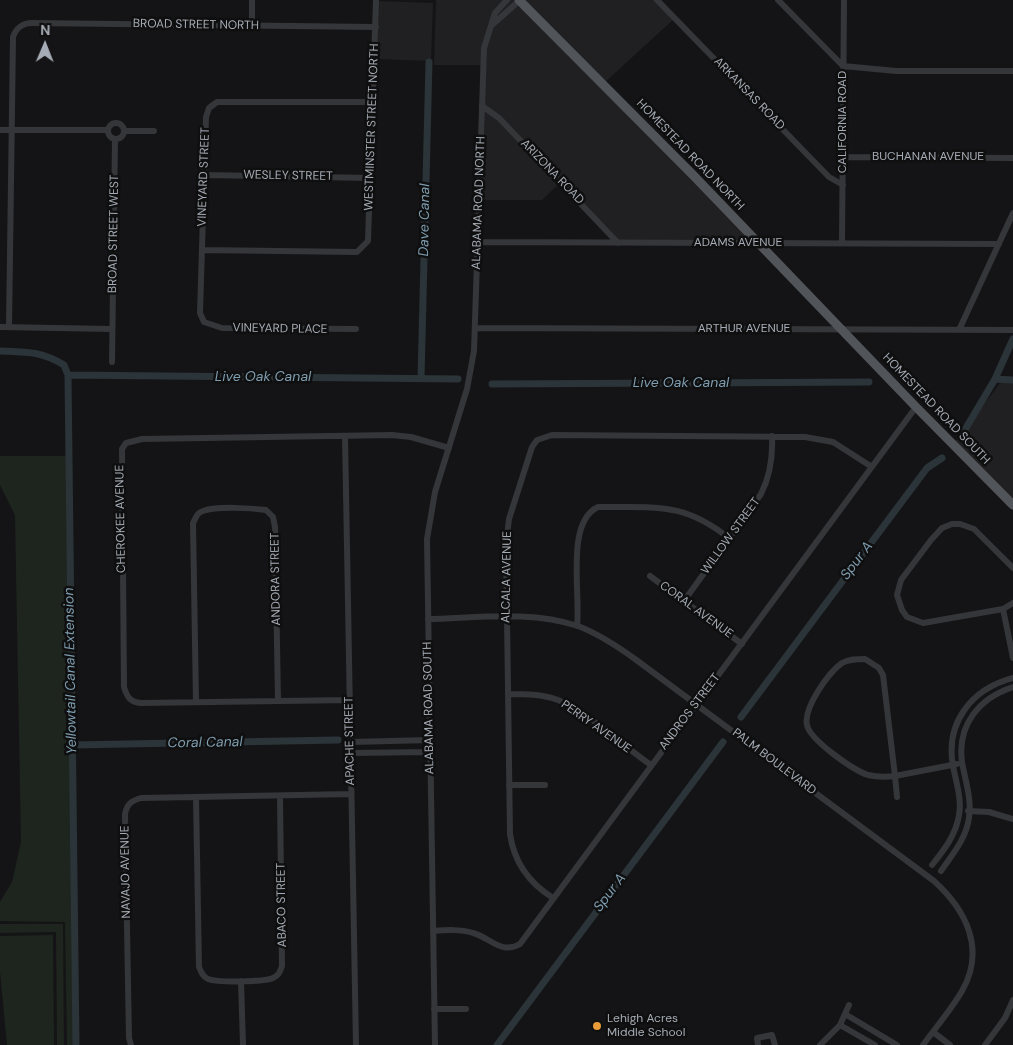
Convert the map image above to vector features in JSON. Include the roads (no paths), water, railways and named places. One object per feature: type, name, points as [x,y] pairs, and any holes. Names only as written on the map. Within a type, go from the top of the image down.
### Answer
[{"type":"main road","name":"HOMESTEAD ROAD NORTH","points":[[519,0],[842,329]]},
{"type":"main road","name":"HOMESTEAD ROAD SOUTH","points":[[842,329],[1013,505]]},
{"type":"street","points":[[252,0],[252,26]]},
{"type":"street","name":"WESTMINSTER STREET NORTH","points":[[202,250],[358,250],[368,241],[376,0]]},
{"type":"street","name":"ALABAMA ROAD NORTH","points":[[470,377],[475,328],[484,52],[495,14],[507,0]]},
{"type":"street","name":"ALABAMA ROAD NORTH","points":[[490,28],[504,12],[519,0]]},
{"type":"street","name":"ARKANSAS ROAD","points":[[657,0],[829,177],[843,185]]},
{"type":"street","points":[[778,0],[843,66],[896,71],[1013,71]]},
{"type":"street","name":"CALIFORNIA ROAD","points":[[842,243],[844,0]]},
{"type":"street","name":"BROAD STREET NORTH","points":[[12,130],[13,37],[18,29],[27,23],[376,27]]},
{"type":"street","name":"VINEYARD STREET","points":[[204,322],[200,313],[206,117],[209,108],[217,102],[373,102]]},
{"type":"street","name":"ARIZONA ROAD","points":[[482,106],[513,131],[618,243]]},
{"type":"street","points":[[0,130],[107,130],[110,126],[117,123],[122,126],[124,131]]},
{"type":"street","points":[[9,327],[12,130]]},
{"type":"street","points":[[107,130],[110,138],[116,139],[124,131]]},
{"type":"street","points":[[124,131],[154,132]]},
{"type":"street","name":"BROAD STREET WEST","points":[[112,362],[116,139]]},
{"type":"street","name":"BUCHANAN AVENUE","points":[[843,157],[1013,158]]},
{"type":"street","name":"WESLEY STREET","points":[[204,175],[370,178]]},
{"type":"street","points":[[959,330],[1013,213]]},
{"type":"street","name":"ADAMS AVENUE","points":[[478,242],[999,244]]},
{"type":"street","name":"VINEYARD PLACE","points":[[204,322],[222,328],[356,329]]},
{"type":"street","points":[[0,327],[112,329]]},
{"type":"street","name":"ARTHUR AVENUE","points":[[475,328],[1011,330]]},
{"type":"street","name":"ALABAMA ROAD SOUTH","points":[[435,1045],[428,525],[435,492],[470,377]]},
{"type":"street","name":"ANDROS STREET","points":[[433,931],[471,932],[503,948],[511,949],[520,944],[916,407]]},
{"type":"street","name":"ALCALA AVENUE","points":[[553,898],[526,875],[513,850],[510,834],[506,534],[529,455],[537,440],[552,435],[772,436],[826,440],[851,452],[872,467]]},
{"type":"street","name":"CHEROKEE AVENUE","points":[[350,700],[141,703],[133,702],[126,696],[124,677],[122,449],[126,443],[142,439],[345,436],[402,436],[449,448]]},
{"type":"street","name":"APACHE STREET","points":[[345,436],[356,1045]]},
{"type":"street","name":"WILLOW STREET","points":[[684,601],[730,539],[766,485],[772,462],[772,436]]},
{"type":"street","points":[[578,626],[578,540],[583,522],[591,510],[598,507],[676,509],[703,519],[730,539]]},
{"type":"street","name":"ANDORA STREET","points":[[196,702],[193,522],[197,515],[204,511],[225,509],[266,510],[273,517],[276,527],[278,701]]},
{"type":"street","points":[[1013,568],[974,529],[960,524],[952,524],[942,528],[930,540],[901,580],[897,595],[902,610],[907,617],[923,623],[1003,609],[1013,604]]},
{"type":"street","name":"CORAL AVENUE","points":[[650,576],[742,644]]},
{"type":"street","points":[[1003,609],[1013,658]]},
{"type":"street","name":"PALM BOULEVARD","points":[[428,619],[540,618],[578,626],[616,645],[934,881],[953,899],[962,911],[970,931],[972,960],[962,990],[923,1045]]},
{"type":"street","points":[[897,797],[895,776],[883,674],[873,663],[864,659],[844,662],[833,672],[809,705],[807,726],[811,735],[819,742],[855,768],[874,776],[895,776],[962,764]]},
{"type":"street","points":[[932,865],[954,834],[960,810],[953,765],[952,739],[962,711],[984,689],[1013,678]]},
{"type":"street","points":[[940,871],[964,835],[970,811],[962,764],[962,741],[970,718],[985,701],[997,693],[1013,688]]},
{"type":"street","name":"PERRY AVENUE","points":[[508,694],[529,694],[559,701],[577,711],[651,765]]},
{"type":"street","points":[[350,742],[430,740]]},
{"type":"street","points":[[351,753],[430,752]]},
{"type":"street","points":[[509,785],[545,785]]},
{"type":"street","name":"NAVAJO AVENUE","points":[[132,1045],[129,1038],[124,814],[126,807],[132,801],[141,798],[351,794]]},
{"type":"street","name":"ABACO STREET","points":[[196,798],[199,967],[202,974],[209,979],[241,981],[272,979],[280,974],[282,966],[280,796]]},
{"type":"street","points":[[960,810],[989,812],[1013,819]]},
{"type":"street","points":[[944,850],[952,855]]},
{"type":"street","points":[[241,981],[242,1045]]},
{"type":"street","points":[[985,1045],[1005,1018],[1013,1000]]},
{"type":"street","points":[[820,1045],[840,1025],[849,1005]]},
{"type":"street","points":[[434,1009],[466,1009]]},
{"type":"street","points":[[845,1014],[897,1045]]},
{"type":"street","points":[[840,1025],[875,1045]]},
{"type":"street","points":[[933,1032],[950,1045]]},
{"type":"street","points":[[758,1045],[757,1038],[772,1035],[775,1045]]},
{"type":"waterway","name":"Dave Canal","points":[[421,378],[429,62]]},
{"type":"waterway","name":"Spur A","points":[[963,433],[995,379],[1013,339]]},
{"type":"waterway","name":"Yellowtail Canal Extension","points":[[0,351],[33,353],[48,357],[64,365],[68,375],[76,1045]]},
{"type":"waterway","name":"Live Oak Canal","points":[[68,375],[458,379]]},
{"type":"waterway","points":[[995,379],[1013,380]]},
{"type":"waterway","name":"Live Oak Canal","points":[[492,384],[869,382]]},
{"type":"waterway","name":"Spur A","points":[[741,717],[927,468],[942,458]]},
{"type":"waterway","name":"Coral Canal","points":[[72,745],[338,740]]},
{"type":"waterway","name":"Spur A","points":[[497,1045],[723,742]]},
{"type":"place","name":"Lehigh Acres Middle School","points":[[597,1026]]}]
